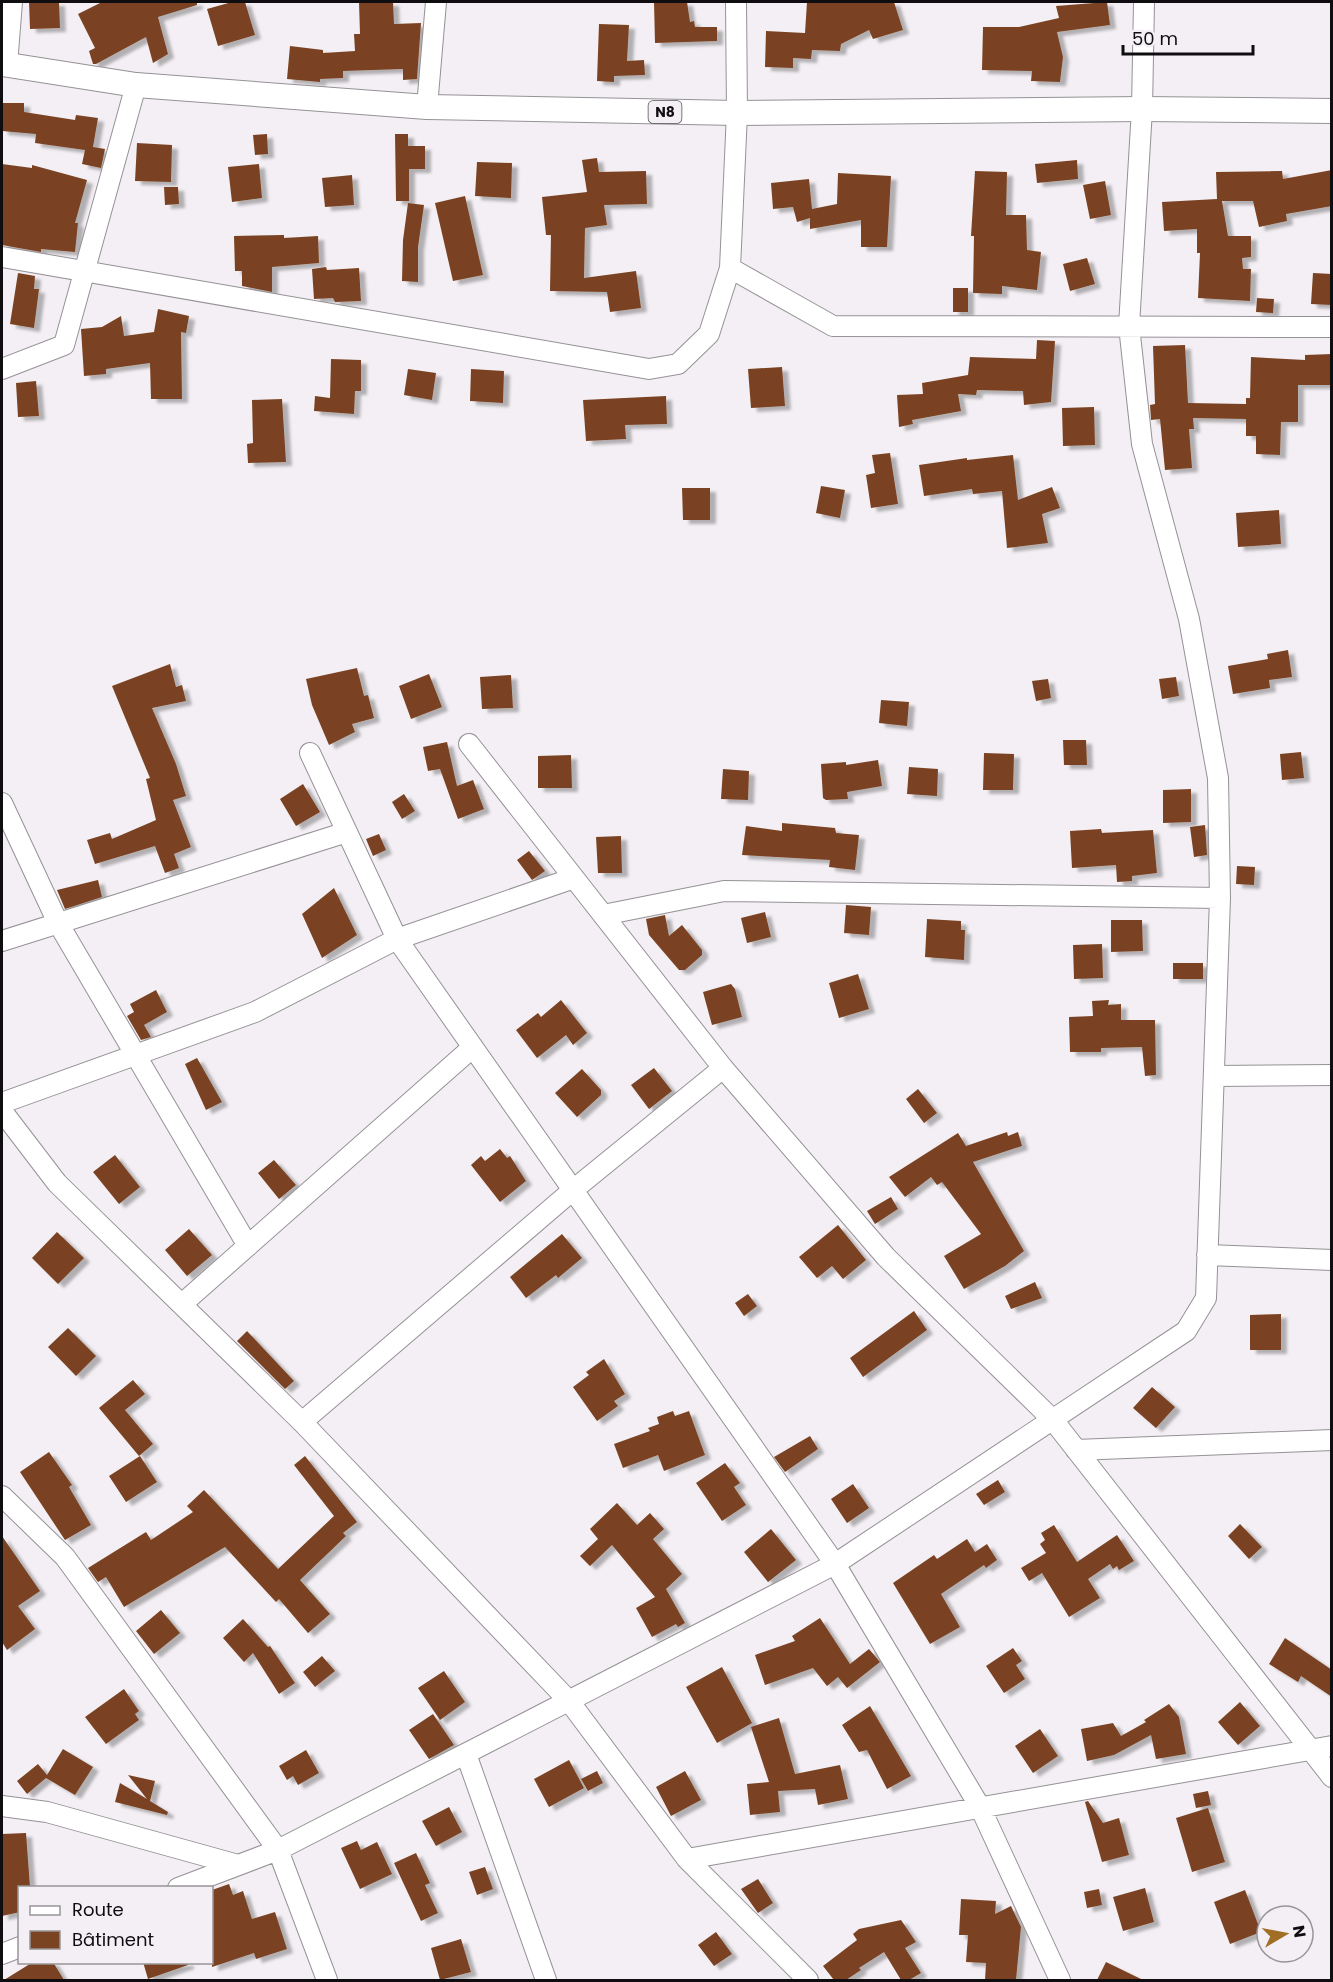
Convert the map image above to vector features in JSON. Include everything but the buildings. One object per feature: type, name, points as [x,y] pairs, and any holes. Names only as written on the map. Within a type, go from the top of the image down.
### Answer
[{"type":"main road","name":"N8","points":[[4,64],[136,85],[427,107],[737,113],[1142,109],[1332,111]]},
{"type":"street","points":[[4,64],[12,2]]},
{"type":"street","points":[[427,107],[436,2]]},
{"type":"street","points":[[2,257],[83,273],[649,369],[678,364],[709,334],[730,268],[737,113],[736,2]]},
{"type":"street","points":[[181,1886],[278,1850],[835,1564],[1186,1331],[1206,1298],[1220,898],[1218,778],[1189,619],[1142,444],[1129,326],[1142,109],[1144,2]]},
{"type":"street","points":[[2,369],[64,345],[136,85]]},
{"type":"street","points":[[730,268],[833,327],[1332,327]]},
{"type":"street","points":[[469,744],[723,1068],[886,1257],[1053,1420],[1332,1777]]},
{"type":"street","points":[[310,753],[397,939],[835,1564],[980,1807],[1060,1980]]},
{"type":"street","points":[[2,803],[58,923],[248,1246]]},
{"type":"street","points":[[2,941],[347,832]]},
{"type":"street","points":[[2,1103],[135,1057],[150,1047],[255,1012],[397,939],[574,878]]},
{"type":"street","points":[[603,915],[724,891],[1220,898]]},
{"type":"street","points":[[182,1304],[473,1047]]},
{"type":"street","points":[[302,1422],[573,1190],[723,1068]]},
{"type":"street","points":[[1214,1076],[1332,1075]]},
{"type":"street","points":[[2,1111],[57,1183],[302,1422],[569,1701],[687,1859],[808,1980]]},
{"type":"street","points":[[1208,1255],[1332,1260]]},
{"type":"street","points":[[1076,1450],[1332,1440]]},
{"type":"street","points":[[2,1496],[65,1557],[278,1850],[327,1980]]},
{"type":"street","points":[[687,1859],[1332,1746]]},
{"type":"street","points":[[466,1754],[546,1980]]},
{"type":"street","points":[[2,1806],[47,1812],[238,1865]]},
{"type":"street","points":[[2,1954],[18,1948]]}]
